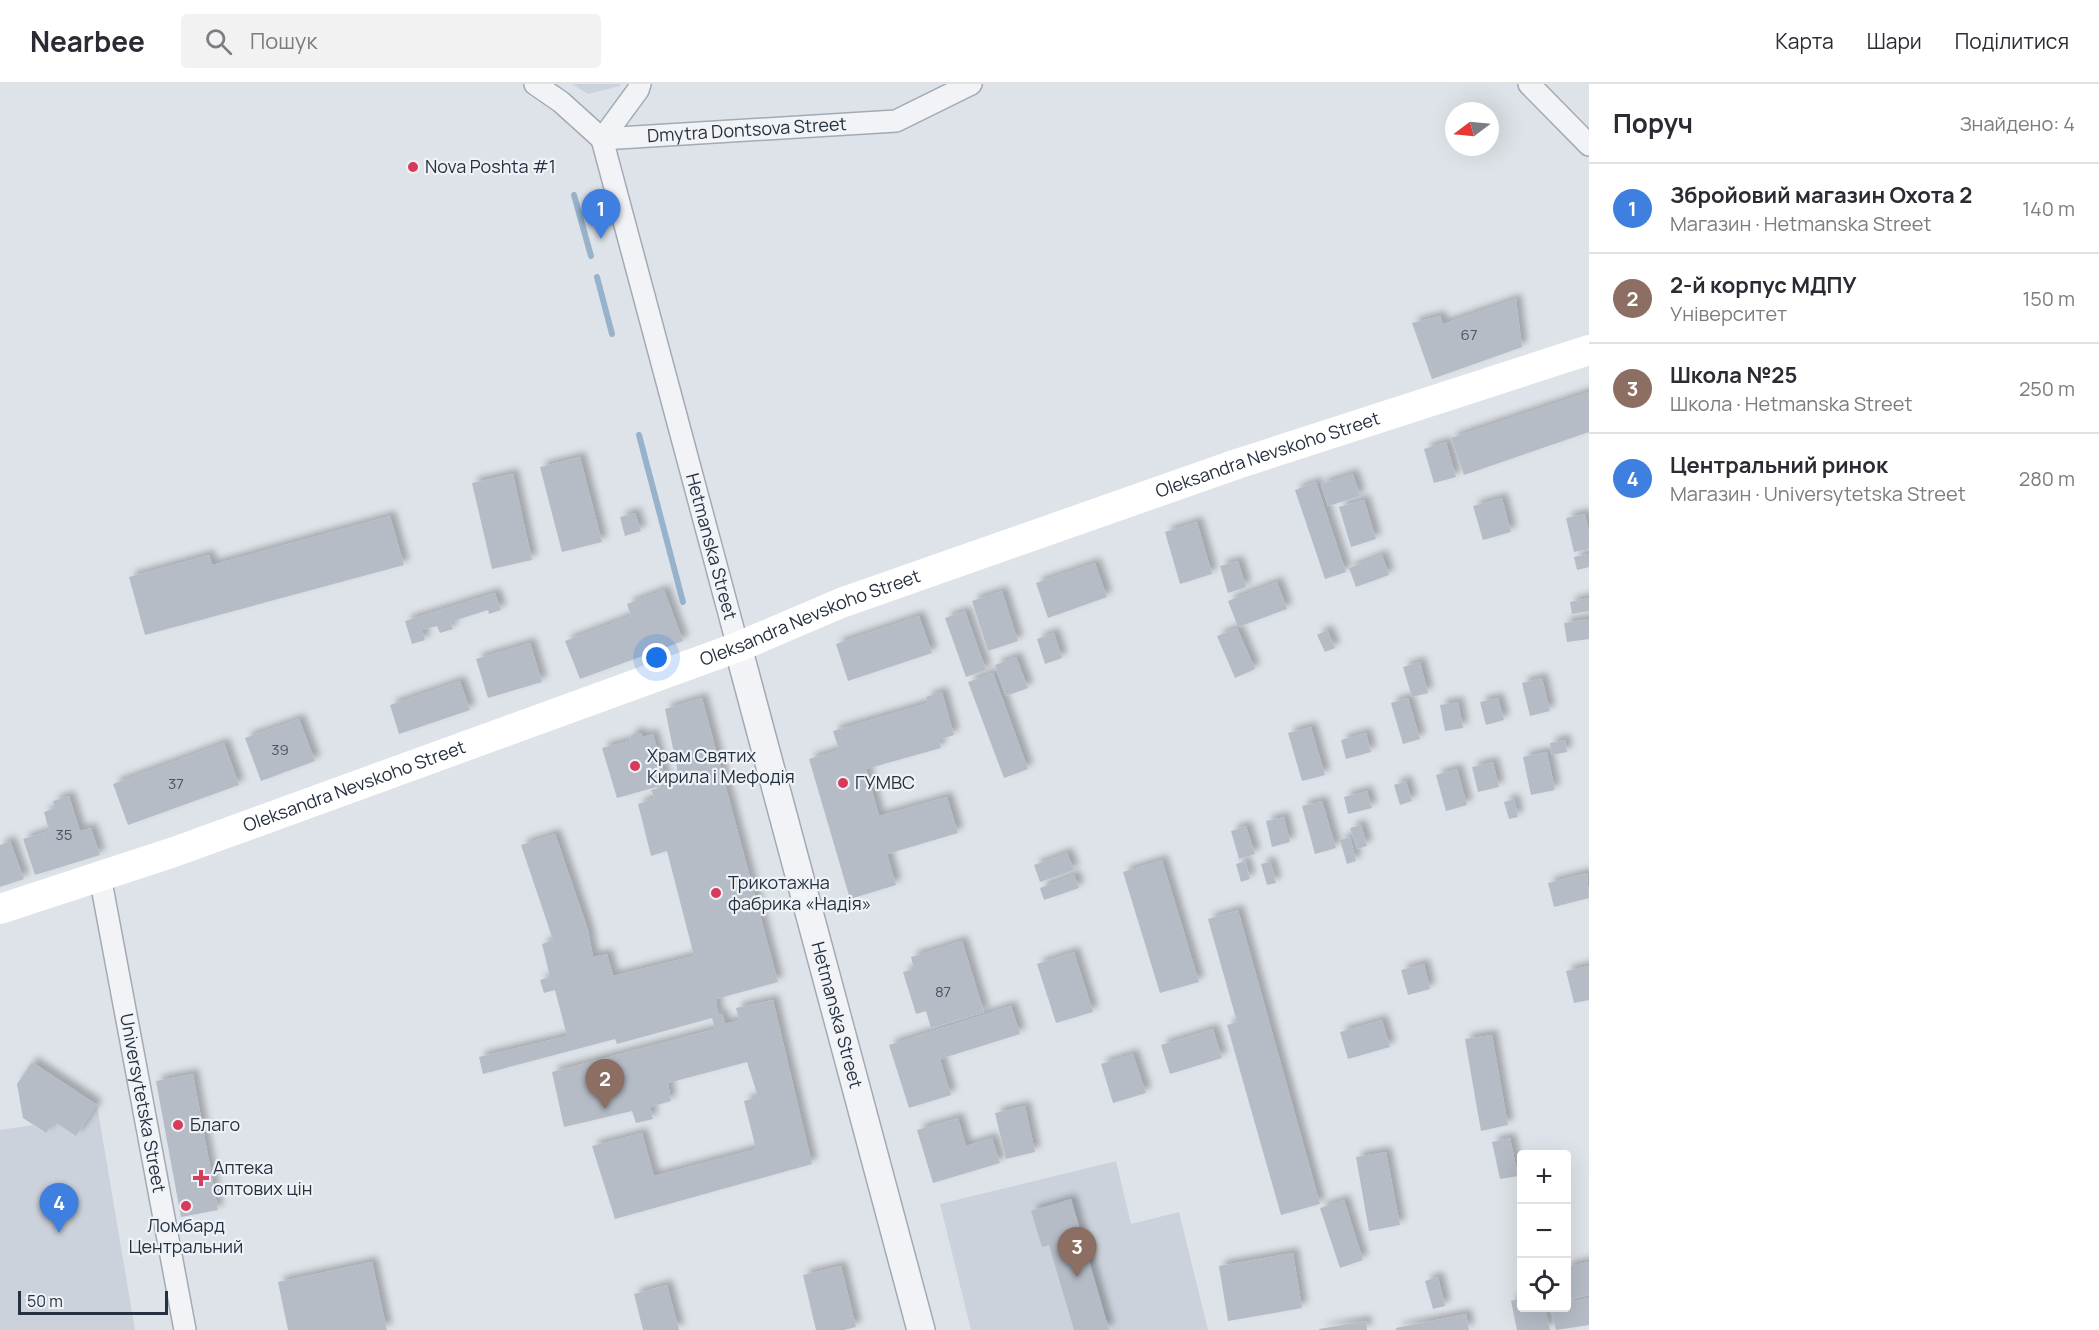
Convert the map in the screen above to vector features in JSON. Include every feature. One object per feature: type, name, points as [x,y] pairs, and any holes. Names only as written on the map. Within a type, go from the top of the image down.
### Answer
[{"type":"main road","name":"Oleksandra Nevskoho Street","points":[[0,909],[174,852],[738,647],[841,603],[1237,464],[1589,350]]},
{"type":"street","points":[[535,84],[561,102],[602,139],[638,90],[639,84]]},
{"type":"street","name":"Dmytra Dontsova Street","points":[[602,139],[896,121],[971,84]]},
{"type":"street","points":[[1529,84],[1589,145]]},
{"type":"street","name":"Hetmanska Street","points":[[602,139],[921,1330]]},
{"type":"street","name":"Universytetska Street","points":[[100,876],[185,1330]]},
{"type":"shaded area","points":[[572,84],[620,84],[620,86],[588,94]]},
{"type":"shaded area","points":[[97,1105],[135,1330],[0,1330],[0,1130],[33,1125],[45,1133],[55,1122],[76,1136]]},
{"type":"shaded area","points":[[1116,1161],[1131,1224],[1179,1212],[1208,1330],[971,1330],[940,1204]]},
{"type":"building","points":[[1516,299],[1522,347],[1432,379],[1412,323],[1440,316],[1443,324]]},
{"type":"building","points":[[1589,392],[1589,432],[1464,475],[1451,438]]},
{"type":"building","points":[[1446,442],[1456,477],[1434,483],[1424,449]]},
{"type":"building","points":[[580,457],[602,542],[562,552],[540,467]]},
{"type":"building","points":[[513,474],[532,560],[492,569],[472,483]]},
{"type":"building","points":[[1353,474],[1360,496],[1328,506],[1321,484]]},
{"type":"building","points":[[1316,482],[1346,572],[1325,579],[1295,490]]},
{"type":"building","points":[[1502,498],[1511,532],[1483,540],[1473,506]]},
{"type":"building","points":[[1364,500],[1376,539],[1351,547],[1339,507]]},
{"type":"building","points":[[635,513],[641,531],[625,536],[620,517]]},
{"type":"building","points":[[1585,514],[1589,533],[1589,549],[1574,552],[1566,518]]},
{"type":"building","points":[[390,516],[404,565],[145,635],[129,577],[209,555],[212,565]]},
{"type":"building","points":[[1197,522],[1212,574],[1180,584],[1165,532]]},
{"type":"building","points":[[1589,554],[1589,567],[1577,570],[1574,557]]},
{"type":"building","points":[[1382,555],[1389,575],[1356,587],[1349,568]]},
{"type":"building","points":[[1238,561],[1246,587],[1228,593],[1220,566]]},
{"type":"building","points":[[1095,563],[1107,597],[1048,618],[1036,583]]},
{"type":"building","points":[[1277,582],[1287,609],[1238,627],[1228,601]]},
{"type":"building","points":[[664,590],[683,641],[580,679],[565,641],[631,616],[627,604]]},
{"type":"building","points":[[1002,591],[1018,641],[988,651],[972,601]]},
{"type":"building","points":[[495,593],[501,610],[489,614],[488,610],[450,622],[453,629],[440,633],[437,626],[422,630],[425,640],[412,644],[405,621]]},
{"type":"building","points":[[1589,598],[1589,611],[1572,614],[1570,602]]},
{"type":"building","points":[[965,611],[986,670],[966,677],[945,618]]},
{"type":"building","points":[[919,616],[932,653],[848,681],[836,644]]},
{"type":"building","points":[[1589,619],[1589,639],[1567,642],[1564,623]]},
{"type":"building","points":[[1237,628],[1255,669],[1235,678],[1217,636]]},
{"type":"building","points":[[1327,630],[1335,648],[1325,652],[1317,635]]},
{"type":"building","points":[[1054,633],[1062,658],[1045,664],[1037,639]]},
{"type":"building","points":[[530,643],[542,682],[488,698],[476,659]]},
{"type":"building","points":[[1016,657],[1028,688],[1006,696],[995,665]]},
{"type":"building","points":[[1420,662],[1428,693],[1412,697],[1403,667]]},
{"type":"building","points":[[993,673],[1028,769],[1004,778],[968,682]]},
{"type":"building","points":[[1542,678],[1550,711],[1530,716],[1522,683]]},
{"type":"building","points":[[460,681],[470,710],[399,734],[390,705]]},
{"type":"building","name":"ГУМВС","points":[[942,692],[954,735],[938,740],[941,748],[866,769],[879,816],[947,797],[958,833],[887,854],[896,885],[850,899],[809,759],[839,750],[833,731],[928,703],[926,697]]},
{"type":"building","name":"Трикотажна фабрика «Надія»","points":[[702,698],[778,982],[716,999],[718,1016],[722,1014],[725,1024],[739,1020],[736,1008],[773,1000],[812,1164],[615,1219],[592,1146],[642,1133],[654,1176],[756,1149],[744,1101],[758,1097],[747,1062],[668,1083],[671,1101],[650,1107],[653,1119],[636,1123],[632,1111],[564,1127],[552,1072],[715,1029],[712,1018],[617,1044],[615,1039],[483,1074],[479,1057],[567,1036],[555,990],[544,993],[540,980],[550,977],[542,944],[553,940],[521,845],[555,834],[588,930],[593,957],[607,954],[613,976],[694,956],[667,851],[651,856],[638,804],[655,798],[651,790],[680,783],[665,709]]},
{"type":"building","points":[[1408,698],[1420,739],[1403,744],[1391,703]]},
{"type":"building","points":[[1498,698],[1504,720],[1486,725],[1480,702]]},
{"type":"building","points":[[1458,702],[1463,728],[1445,731],[1440,705]]},
{"type":"building","points":[[299,719],[315,761],[261,781],[245,738]]},
{"type":"building","points":[[1311,727],[1325,775],[1302,781],[1288,733]]},
{"type":"building","name":"Храм Святих Кирила і Мефодія","points":[[635,733],[640,733],[643,737],[653,734],[667,784],[617,798],[602,748],[629,741]]},
{"type":"building","points":[[1366,733],[1371,752],[1346,759],[1341,740]]},
{"type":"building","points":[[1565,740],[1567,752],[1552,755],[1550,743]]},
{"type":"building","points":[[224,743],[239,785],[128,825],[113,784]]},
{"type":"building","points":[[1547,752],[1555,790],[1531,795],[1523,757]]},
{"type":"building","points":[[1493,762],[1499,787],[1478,792],[1472,767]]},
{"type":"building","points":[[1457,769],[1467,805],[1446,811],[1436,775]]},
{"type":"building","points":[[1406,781],[1412,801],[1400,805],[1394,785]]},
{"type":"building","points":[[1367,791],[1372,808],[1348,814],[1344,797]]},
{"type":"building","points":[[69,796],[80,831],[91,828],[100,855],[35,875],[23,839],[49,831],[44,812],[55,808],[53,801]]},
{"type":"building","points":[[1514,799],[1518,817],[1509,819],[1504,802]]},
{"type":"building","points":[[1322,801],[1336,848],[1315,854],[1302,806]]},
{"type":"building","points":[[1284,817],[1290,842],[1272,847],[1266,821]]},
{"type":"building","points":[[1361,825],[1367,846],[1357,849],[1350,828]]},
{"type":"building","points":[[1246,826],[1255,854],[1239,859],[1231,831]]},
{"type":"building","points":[[1350,837],[1356,861],[1347,864],[1340,840]]},
{"type":"building","points":[[10,841],[24,879],[0,887],[0,845]]},
{"type":"building","points":[[1067,853],[1074,870],[1040,882],[1034,865]]},
{"type":"building","points":[[1162,860],[1199,982],[1160,993],[1123,872]]},
{"type":"building","points":[[1245,861],[1250,879],[1241,882],[1236,864]]},
{"type":"building","points":[[1270,862],[1276,883],[1267,885],[1261,864]]},
{"type":"building","points":[[1587,873],[1589,898],[1554,907],[1548,883]]},
{"type":"building","points":[[1074,875],[1079,888],[1044,900],[1040,888]]},
{"type":"building","points":[[1238,910],[1320,1204],[1281,1215],[1227,1025],[1237,1022],[1208,919]]},
{"type":"building","points":[[962,941],[984,1012],[931,1028],[926,1011],[916,1014],[903,972],[914,969],[911,957]]},
{"type":"building","points":[[1074,952],[1093,1012],[1056,1023],[1037,964]]},
{"type":"building","points":[[1424,964],[1430,989],[1408,995],[1401,970]]},
{"type":"building","points":[[1589,966],[1589,1000],[1574,1003],[1566,971]]},
{"type":"building","points":[[1011,1006],[1020,1034],[940,1059],[951,1095],[909,1108],[889,1045]]},
{"type":"building","points":[[1382,1020],[1390,1047],[1348,1059],[1340,1032]]},
{"type":"building","points":[[1213,1029],[1222,1058],[1170,1074],[1161,1045]]},
{"type":"building","points":[[1492,1035],[1508,1125],[1481,1131],[1465,1039]]},
{"type":"building","points":[[1133,1054],[1146,1093],[1113,1103],[1101,1064]]},
{"type":"building","points":[[32,1062],[97,1105],[76,1136],[55,1122],[46,1133],[23,1118],[17,1084]]},
{"type":"building","points":[[193,1074],[218,1210],[181,1217],[156,1081]]},
{"type":"building","points":[[1025,1106],[1035,1152],[1006,1159],[995,1113]]},
{"type":"building","points":[[958,1118],[966,1146],[992,1138],[1000,1163],[933,1183],[917,1130]]},
{"type":"building","points":[[1510,1138],[1517,1176],[1500,1179],[1492,1142]]},
{"type":"building","points":[[1386,1152],[1400,1225],[1369,1231],[1356,1157]]},
{"type":"building","points":[[1071,1199],[1109,1330],[1074,1330],[1049,1245],[1042,1247],[1031,1211]]},
{"type":"building","points":[[1344,1200],[1363,1260],[1340,1268],[1320,1208]]},
{"type":"building","points":[[1293,1253],[1302,1308],[1228,1321],[1219,1266]]},
{"type":"building","points":[[372,1262],[387,1330],[288,1330],[278,1282]]},
{"type":"building","points":[[1589,1262],[1589,1295],[1571,1299],[1571,1266]]},
{"type":"building","points":[[841,1266],[856,1327],[844,1330],[816,1330],[803,1275]]},
{"type":"building","points":[[1438,1277],[1445,1306],[1433,1309],[1425,1281]]},
{"type":"building","points":[[667,1285],[679,1330],[643,1330],[634,1294]]},
{"type":"building","points":[[1589,1298],[1589,1325],[1556,1330],[1552,1312],[1571,1312],[1571,1302]]},
{"type":"building","points":[[1517,1299],[1517,1312],[1546,1312],[1550,1330],[1517,1330],[1511,1301]]},
{"type":"building","points":[[1466,1314],[1469,1330],[1396,1330],[1396,1328]]},
{"type":"building","points":[[1366,1321],[1367,1330],[1319,1330],[1319,1329]]},
{"type":"waterway","points":[[574,195],[591,256]]},
{"type":"waterway","points":[[597,277],[612,334]]},
{"type":"waterway","points":[[639,435],[683,602]]},
{"type":"place","name":"Nova Poshta #1","points":[[413,167]]},
{"type":"place","name":"Збройовий магазин Охота 2","points":[[601,239]]},
{"type":"place","name":"Храм Святих Кирила і Мефодія","points":[[635,766]]},
{"type":"place","name":"ГУМВС","points":[[843,783]]},
{"type":"place","name":"Трикотажна фабрика «Надія»","points":[[716,893]]},
{"type":"place","name":"2-й корпус МДПУ","points":[[605,1109]]},
{"type":"place","name":"Благо","points":[[178,1125]]},
{"type":"place","name":"Аптека оптових цін","points":[[201,1178]]},
{"type":"place","name":"Ломбард Центральний","points":[[186,1206]]},
{"type":"place","name":"Центральний ринок","points":[[59,1233]]},
{"type":"place","name":"Школа №25","points":[[1077,1277]]}]
